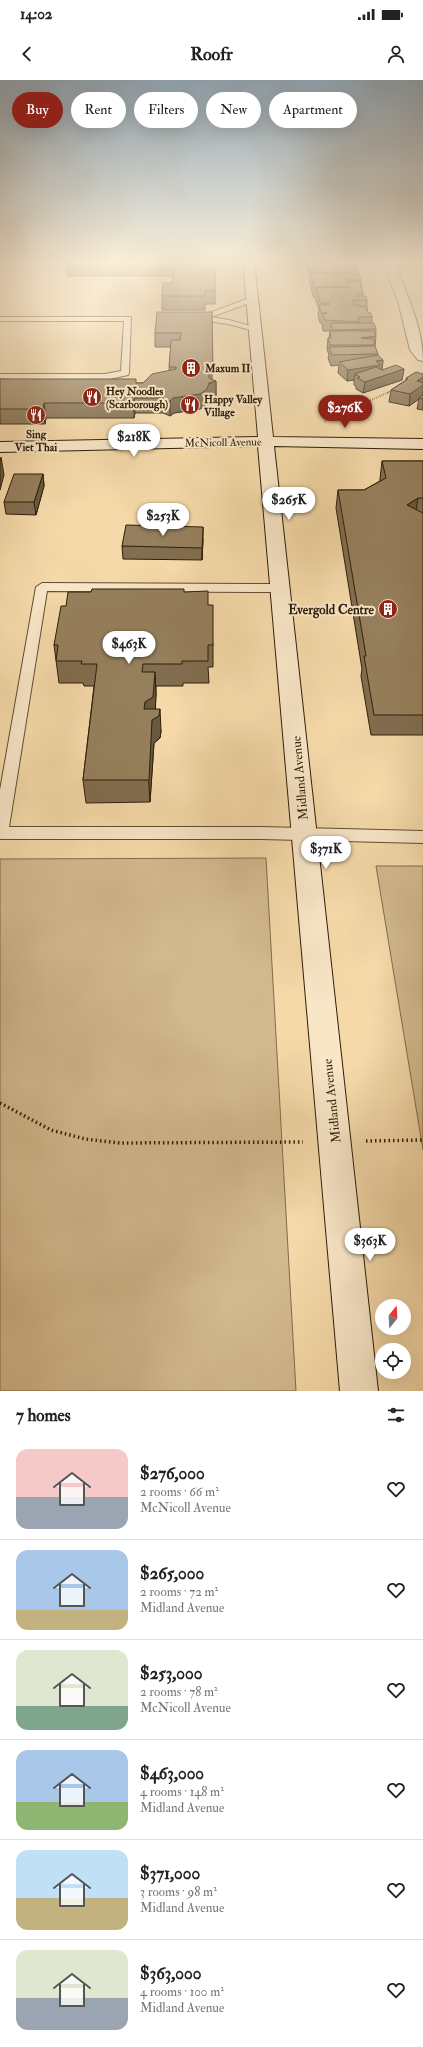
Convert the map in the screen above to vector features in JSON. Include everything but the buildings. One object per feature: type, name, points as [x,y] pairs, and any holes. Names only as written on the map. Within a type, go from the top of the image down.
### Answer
[{"type":"main road","name":"Midland Avenue","points":[[255,322],[359,1391]]},
{"type":"main road","points":[[410,322],[417,350],[423,357]]},
{"type":"main road","name":"McNicoll Avenue","points":[[0,447],[267,441],[423,444]]},
{"type":"lane","points":[[0,377],[105,377],[125,372],[128,322]]},
{"type":"lane","points":[[230,322],[256,330]]},
{"type":"lane","points":[[280,588],[42,587],[0,833],[304,834],[423,837]]},
{"type":"path","points":[[320,424],[396,389]]},
{"type":"path","points":[[0,1103],[52,1130],[85,1139],[120,1143],[285,1142]]},
{"type":"path","points":[[378,1140],[423,1140]]},
{"type":"shaded area","points":[[266,858],[296,1391],[0,1391],[0,859]]},
{"type":"shaded area","points":[[376,866],[423,866],[423,1150]]},
{"type":"place","name":"Maxum II","points":[[191,368]]},
{"type":"place","name":"Hey Noodles (Scarborough)","points":[[92,397]]},
{"type":"place","name":"Happy Valley Village","points":[[190,405]]},
{"type":"place","name":"Sing Viet Thai","points":[[36,415]]},
{"type":"place","name":"Evergold Centre","points":[[388,609]]}]
